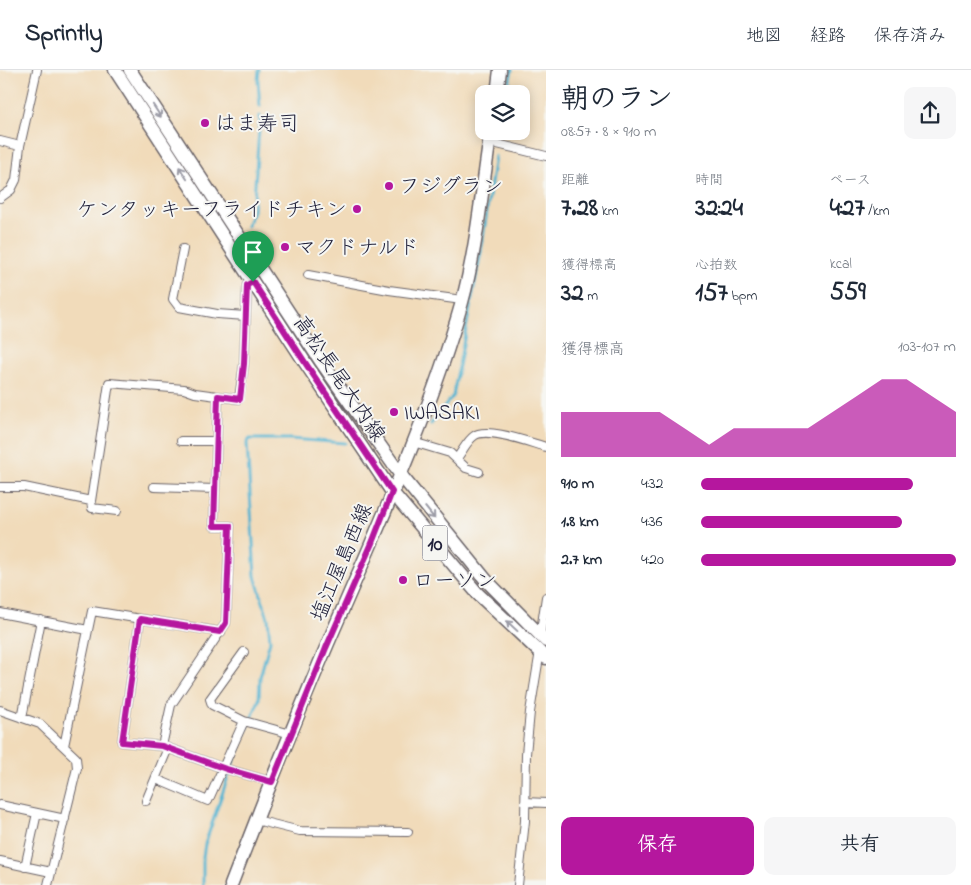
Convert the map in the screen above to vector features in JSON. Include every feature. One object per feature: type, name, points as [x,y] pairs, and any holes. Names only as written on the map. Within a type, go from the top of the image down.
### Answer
[{"type":"main road","name":"高松長尾大内線","points":[[116,70],[306,364],[392,492],[478,594],[543,647]]},
{"type":"main road","name":"高松長尾大内線","points":[[130,70],[320,360],[400,474],[543,647]]},
{"type":"main road","points":[[498,85],[500,70]]},
{"type":"main road","name":"塩江屋島西線","points":[[231,885],[291,734],[413,442],[445,356],[462,300],[472,257],[490,140]]},
{"type":"street","points":[[0,198],[11,190],[16,180],[20,146],[37,70]]},
{"type":"street","points":[[499,140],[546,156]]},
{"type":"street","points":[[0,141],[20,146]]},
{"type":"street","points":[[183,249],[173,299],[179,307],[216,314],[246,316]]},
{"type":"street","points":[[308,275],[389,290],[462,300]]},
{"type":"street","points":[[117,511],[92,508],[91,501],[110,383],[184,389],[195,393],[240,399],[244,364],[247,285],[253,282]]},
{"type":"street","points":[[146,801],[156,779],[165,747],[171,705],[226,623],[230,526],[214,526],[218,396]]},
{"type":"street","points":[[457,458],[474,436],[481,433],[496,434],[546,447]]},
{"type":"street","points":[[181,440],[216,441]]},
{"type":"street","points":[[413,442],[450,453],[466,468],[480,472]]},
{"type":"street","points":[[0,487],[24,487],[91,501]]},
{"type":"street","points":[[154,487],[215,489]]},
{"type":"street","points":[[518,885],[525,821],[526,754],[530,712],[543,647],[546,597]]},
{"type":"street","points":[[64,746],[92,611],[220,632]]},
{"type":"street","points":[[0,612],[88,630]]},
{"type":"street","points":[[140,619],[122,742],[165,747],[224,769],[272,782]]},
{"type":"street","points":[[22,718],[41,620]]},
{"type":"street","points":[[244,652],[210,699],[212,705],[248,722],[291,734]]},
{"type":"street","points":[[0,710],[40,724],[76,758],[78,768],[48,885]]},
{"type":"street","points":[[156,779],[208,801],[248,722]]},
{"type":"street","points":[[525,802],[546,803]]},
{"type":"street","points":[[0,805],[65,819]]},
{"type":"street","points":[[25,867],[36,813]]},
{"type":"street","points":[[256,820],[300,831],[408,832]]},
{"type":"street","points":[[0,861],[52,872]]},
{"type":"waterway","points":[[259,70],[260,106]]},
{"type":"waterway","points":[[509,85],[512,70]]},
{"type":"waterway","points":[[247,226],[253,212],[260,116]]},
{"type":"waterway","points":[[431,424],[453,396],[481,252],[495,156]]},
{"type":"waterway","points":[[203,885],[205,844],[232,765],[259,700],[260,677],[270,641],[268,618],[255,576],[247,443],[250,439],[290,439],[345,443]]},
{"type":"place","name":"はま寿司","points":[[205,123]]},
{"type":"place","name":"フジグラン","points":[[389,186]]},
{"type":"place","name":"ケンタッキーフライドチキン","points":[[357,209]]},
{"type":"place","name":"マクドナルド","points":[[285,247]]},
{"type":"place","name":"IWASAKI","points":[[394,412]]},
{"type":"place","name":"ローソン","points":[[403,580]]},
{"type":"route","points":[[253,282],[392,492],[272,782],[226,769],[162,746],[122,742],[140,619],[220,632],[226,623],[230,526],[214,526],[218,396],[240,399],[244,364],[247,285],[253,282]]}]
